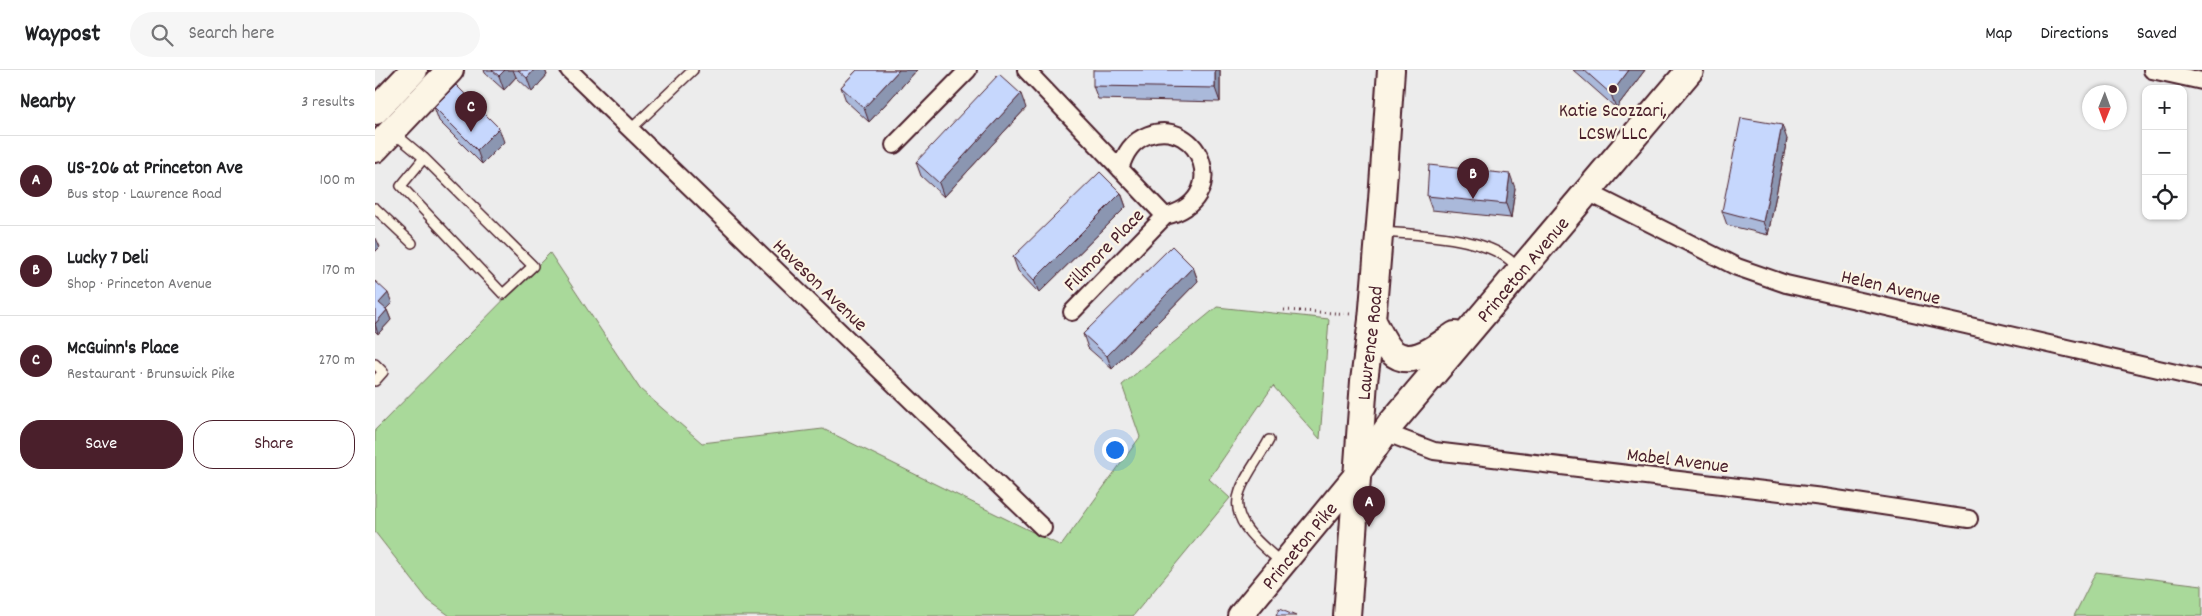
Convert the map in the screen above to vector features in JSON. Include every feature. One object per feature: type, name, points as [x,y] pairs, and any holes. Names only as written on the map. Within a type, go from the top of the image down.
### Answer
[{"type":"main road","points":[[383,140],[450,70]]},
{"type":"main road","name":"Lawrence Road","points":[[1347,616],[1364,381],[1362,317],[1380,232],[1391,70]]},
{"type":"main road","name":"Princeton Avenue","points":[[1358,473],[1385,432],[1586,191],[1690,70]]},
{"type":"main road","points":[[375,110],[403,73]]},
{"type":"main road","points":[[1362,317],[1389,350],[1405,357],[1414,358],[1436,348],[1482,316]]},
{"type":"main road","name":"Princeton Pike","points":[[1240,616],[1358,473]]},
{"type":"street","name":"Haveson Avenue","points":[[569,70],[1043,528]]},
{"type":"street","points":[[894,145],[968,70]]},
{"type":"street","points":[[1026,70],[1120,169],[1165,216],[1178,213],[1189,206],[1199,195],[1203,182],[1203,167],[1199,154],[1190,143],[1179,136],[1168,133],[1154,133],[1141,138],[1131,146],[1124,157],[1120,169]]},
{"type":"street","points":[[2152,70],[2202,81]]},
{"type":"street","points":[[403,73],[422,99]]},
{"type":"street","name":"Helen Avenue","points":[[1586,191],[1737,267],[1786,284],[2202,379]]},
{"type":"street","name":"Fillmore Place","points":[[1072,312],[1165,216]]},
{"type":"street","name":"Mabel Avenue","points":[[1385,432],[1434,451],[1823,498],[1969,519]]},
{"type":"lane","points":[[631,130],[693,70]]},
{"type":"lane","points":[[383,140],[423,158],[533,266],[503,294],[401,186],[423,158]]},
{"type":"lane","points":[[375,208],[412,244]]},
{"type":"lane","points":[[1380,232],[1453,238],[1502,254],[1513,262],[1519,271]]},
{"type":"lane","points":[[375,364],[383,372],[375,381]]},
{"type":"lane","points":[[1269,440],[1240,491],[1237,504],[1242,523],[1283,564]]},
{"type":"path","points":[[1284,310],[1362,317]]},
{"type":"green space","points":[[550,253],[640,389],[702,443],[823,429],[1061,546],[1140,437],[1122,385],[1217,307],[1329,319],[1320,439],[1273,386],[1209,479],[1230,498],[1133,616],[450,616],[428,600],[375,532],[375,430]]},
{"type":"green space","points":[[2096,572],[2202,585],[2202,616],[2074,616]]},
{"type":"building","points":[[492,70],[505,70],[499,76]]},
{"type":"building","points":[[518,70],[534,70],[527,78]]},
{"type":"building","points":[[857,70],[899,70],[864,108],[841,87]]},
{"type":"building","points":[[1093,70],[1215,70],[1215,88],[1093,86]]},
{"type":"building","points":[[1584,70],[1629,70],[1611,94]]},
{"type":"building","points":[[999,74],[1021,94],[939,183],[916,162]]},
{"type":"building","points":[[456,85],[499,128],[477,150],[434,107]]},
{"type":"building","points":[[1741,118],[1782,125],[1763,222],[1722,211]]},
{"type":"building","points":[[1429,165],[1510,174],[1506,204],[1427,196]]},
{"type":"building","points":[[1100,172],[1121,193],[1034,280],[1013,257]]},
{"type":"building","points":[[1172,246],[1193,267],[1107,356],[1083,334]]},
{"type":"building","points":[[375,281],[388,293],[379,303],[387,310],[375,324]]},
{"type":"building","points":[[1279,609],[1296,616],[1276,616]]},
{"type":"place","name":"Katie Scozzari, LCSW LLC","points":[[1613,89]]},
{"type":"place","name":"McGuinn's Place","points":[[471,132]]},
{"type":"place","name":"Lucky 7 Deli","points":[[1473,199]]},
{"type":"place","name":"US-206 at Princeton Ave","points":[[1369,527]]}]
